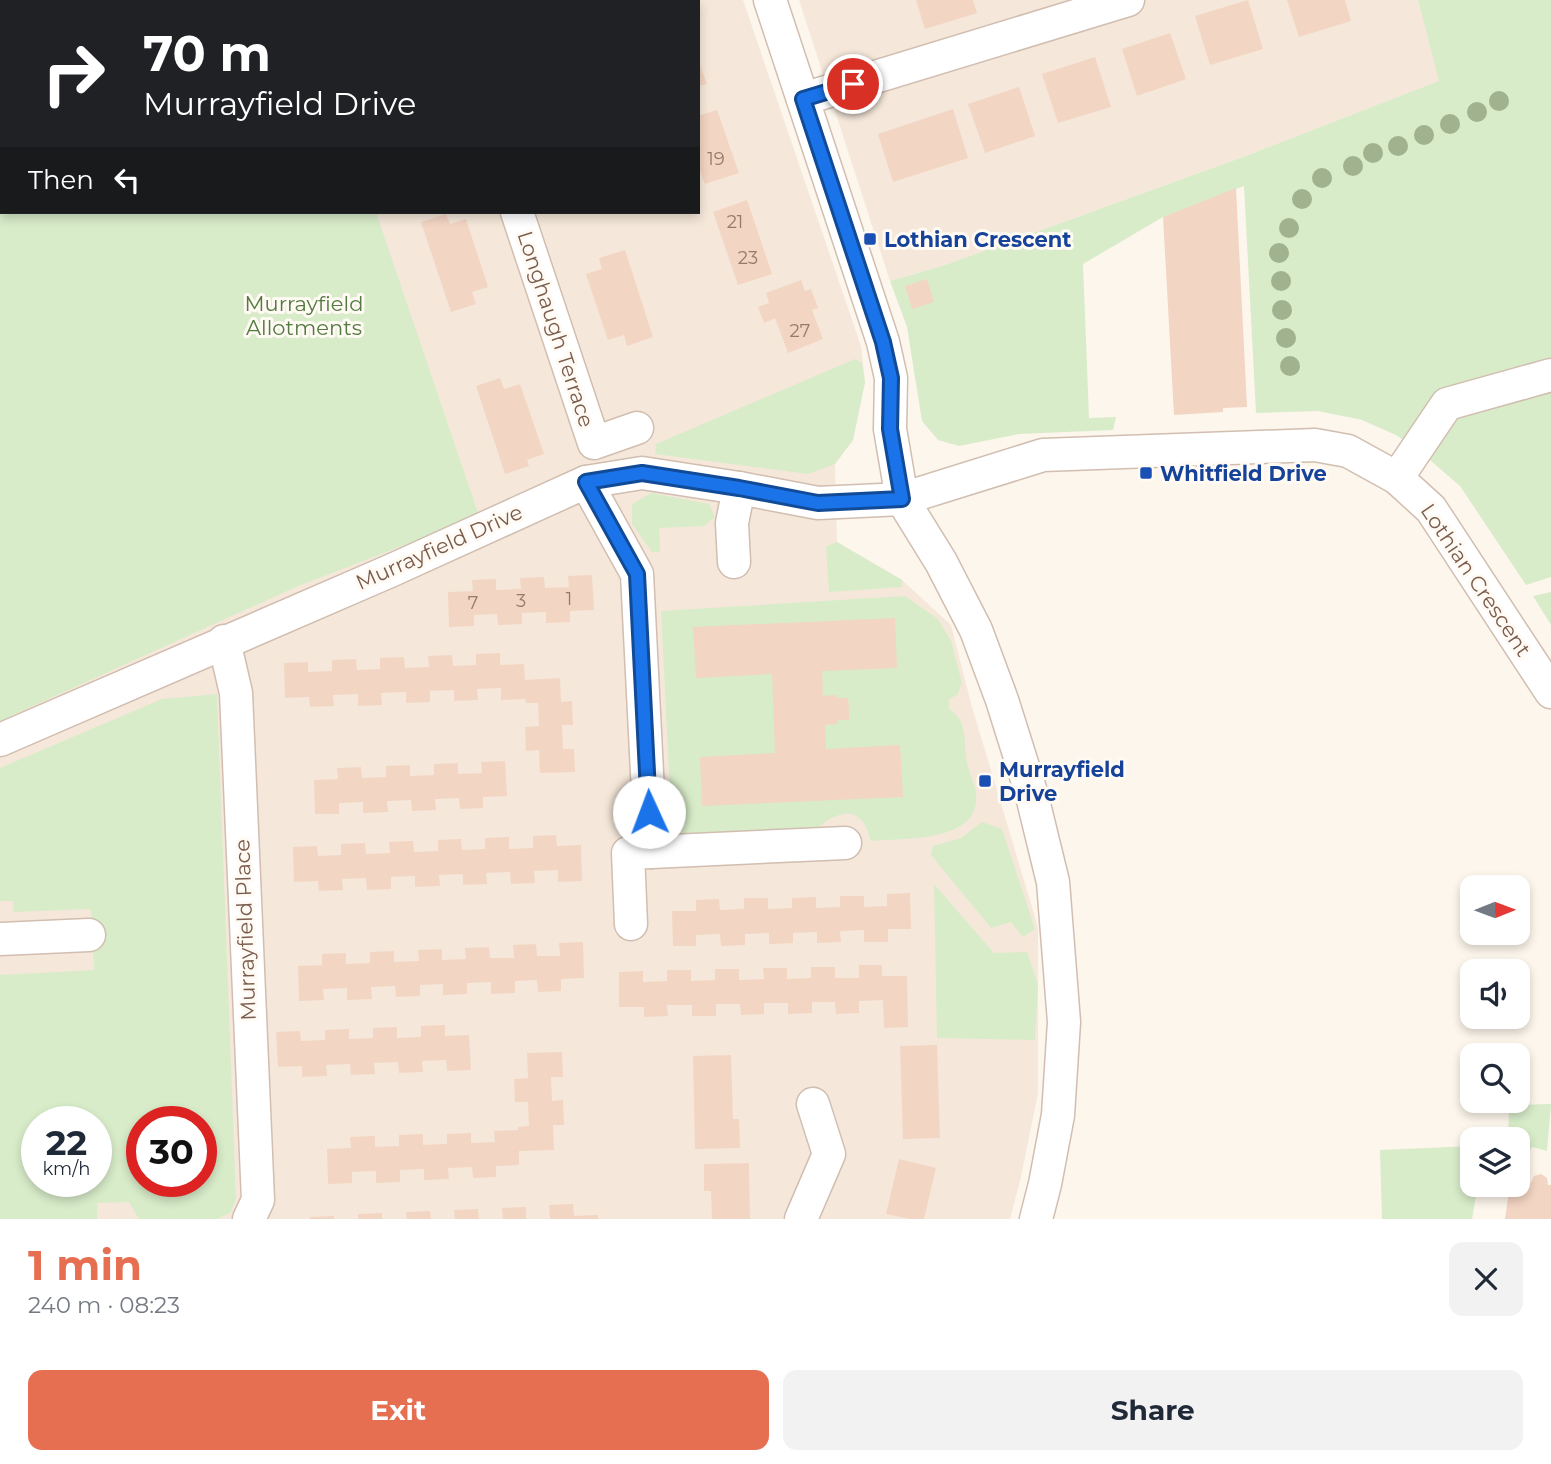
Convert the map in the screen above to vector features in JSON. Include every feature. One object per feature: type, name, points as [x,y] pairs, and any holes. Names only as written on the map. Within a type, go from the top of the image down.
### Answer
[{"type":"street","points":[[770,0],[883,342],[891,378],[890,429],[902,499],[941,562],[976,630],[1002,700],[1031,792],[1054,882],[1064,1022],[1058,1115],[1036,1219]]},
{"type":"street","points":[[803,99],[1128,0]]},
{"type":"street","name":"Longhaugh Terrace","points":[[518,214],[594,443],[637,428]]},
{"type":"street","points":[[1397,478],[1447,404],[1551,375]]},
{"type":"street","name":"Lothian Crescent","points":[[902,499],[1043,456],[1315,445],[1348,451],[1397,478],[1431,509],[1551,692]]},
{"type":"street","name":"Murrayfield Drive","points":[[0,740],[390,571],[586,482],[642,473],[818,503],[902,499]]},
{"type":"street","points":[[586,482],[637,574],[651,852]]},
{"type":"street","points":[[734,562],[732,523],[739,488]]},
{"type":"street","name":"Murrayfield Place","points":[[224,641],[236,693],[248,1022],[258,1200],[249,1219]]},
{"type":"street","points":[[631,925],[628,853],[845,843]]},
{"type":"street","points":[[0,939],[89,935]]},
{"type":"street","points":[[801,1219],[829,1154],[813,1104]]},
{"type":"shaded area","points":[[700,0],[743,0],[861,346],[865,382],[853,440],[835,464],[837,542],[902,580],[951,625],[972,707],[1038,927],[1038,1093],[1010,1219],[0,1219],[0,684],[156,214],[700,214]]},
{"type":"shaded area","points":[[799,0],[1418,0],[1440,81],[1243,157],[945,265],[890,281]]},
{"type":"green space","points":[[1418,0],[1551,0],[1551,577],[1526,585],[1460,486],[1416,448],[1396,435],[1362,420],[1318,411],[1256,413],[1244,186],[1163,217],[1083,264],[1089,418],[1116,417],[1113,430],[1019,434],[959,446],[938,440],[922,421],[907,327],[890,281],[945,265],[1243,157],[1439,81]]},
{"type":"green space","name":"Murrayfield Allotments","points":[[0,214],[377,214],[479,516],[296,587],[0,721]]},
{"type":"green space","points":[[855,359],[862,363],[865,382],[853,440],[835,464],[808,474],[655,454],[656,444]]},
{"type":"green space","points":[[651,493],[709,504],[715,517],[704,526],[659,528],[660,552],[652,552],[632,524],[632,504]]},
{"type":"green space","points":[[837,542],[902,580],[902,587],[829,592],[826,547]]},
{"type":"green space","points":[[1551,592],[1551,625],[1533,596]]},
{"type":"green space","points":[[905,596],[938,619],[951,641],[962,683],[957,695],[949,699],[949,709],[960,720],[964,732],[968,766],[976,793],[975,809],[967,821],[938,835],[871,841],[862,821],[848,814],[832,818],[814,831],[688,838],[672,832],[661,611]]},
{"type":"green space","points":[[217,694],[236,1199],[230,1213],[217,1219],[139,1219],[129,1202],[97,1203],[97,1219],[0,1219],[0,975],[94,970],[91,909],[14,912],[13,901],[0,901],[0,768],[162,699]]},
{"type":"green space","points":[[982,822],[1002,829],[1035,929],[1023,937],[1011,922],[991,928],[931,855],[933,846],[961,838]]},
{"type":"green space","points":[[934,884],[994,953],[1027,952],[1038,984],[1035,1040],[937,1038]]},
{"type":"green space","points":[[1530,1104],[1551,1104],[1547,1151],[1532,1147],[1530,1150],[1530,1127],[1508,1127],[1509,1113],[1530,1113]]},
{"type":"green space","points":[[1460,1147],[1460,1197],[1476,1197],[1472,1219],[1382,1219],[1380,1150]]},
{"type":"building","points":[[916,0],[973,0],[977,13],[925,29]]},
{"type":"building","points":[[1248,0],[1263,49],[1210,65],[1195,16]]},
{"type":"building","points":[[1287,0],[1345,0],[1351,21],[1299,37]]},
{"type":"building","points":[[1170,33],[1186,79],[1137,96],[1122,49]]},
{"type":"building","points":[[1095,57],[1111,107],[1058,123],[1042,74]]},
{"type":"building","points":[[700,65],[707,84],[700,86]]},
{"type":"building","points":[[1019,87],[1035,136],[985,153],[968,104]]},
{"type":"building","points":[[953,109],[968,158],[893,182],[878,134]]},
{"type":"building","points":[[717,110],[739,173],[705,184],[700,171],[700,115]]},
{"type":"building","points":[[1236,188],[1247,407],[1223,408],[1223,412],[1174,415],[1163,217]]},
{"type":"building","points":[[747,200],[772,274],[738,285],[713,212]]},
{"type":"building","points":[[446,214],[450,224],[466,219],[488,287],[472,292],[476,304],[451,312],[421,222]]},
{"type":"building","points":[[625,250],[653,337],[627,346],[624,335],[608,340],[586,274],[602,269],[599,258]]},
{"type":"building","points":[[927,279],[934,302],[912,309],[905,286]]},
{"type":"building","points":[[801,280],[805,291],[811,289],[818,308],[812,310],[823,339],[788,353],[775,318],[764,323],[758,307],[769,303],[766,293]]},
{"type":"building","points":[[500,378],[504,389],[520,384],[544,454],[527,460],[529,466],[505,474],[476,386]]},
{"type":"building","points":[[592,575],[594,610],[570,611],[570,622],[546,623],[546,612],[522,613],[522,624],[498,625],[497,614],[474,615],[474,626],[449,627],[448,592],[473,591],[472,580],[496,579],[496,590],[521,589],[520,578],[544,577],[545,588],[569,587],[568,576]]},
{"type":"building","points":[[895,618],[897,668],[822,671],[823,696],[848,698],[849,709],[849,720],[838,720],[838,724],[825,725],[826,749],[900,745],[903,797],[702,806],[700,757],[775,753],[772,674],[696,678],[693,627]]},
{"type":"building","points":[[500,653],[500,665],[524,664],[525,680],[560,678],[561,702],[572,701],[573,725],[562,725],[563,749],[574,749],[575,772],[540,773],[539,750],[526,751],[525,727],[539,726],[538,703],[526,703],[525,699],[501,700],[501,688],[477,689],[478,700],[454,701],[454,690],[430,691],[430,702],[406,703],[406,692],[381,693],[382,705],[358,706],[358,694],[333,695],[334,706],[310,707],[309,697],[285,698],[284,663],[308,662],[308,672],[332,671],[332,660],[356,659],[357,670],[380,669],[380,658],[404,657],[405,668],[429,667],[428,656],[452,655],[453,666],[476,665],[476,654]]},
{"type":"building","points":[[505,761],[507,796],[483,797],[483,808],[460,809],[459,798],[435,799],[436,810],[412,811],[411,800],[387,801],[388,812],[363,813],[363,802],[339,803],[339,814],[315,814],[314,780],[338,779],[337,768],[361,767],[362,778],[386,777],[386,766],[410,765],[410,776],[434,775],[434,764],[458,763],[458,774],[482,773],[481,762]]},
{"type":"building","points":[[556,835],[557,846],[581,845],[582,881],[558,882],[558,870],[534,871],[535,883],[511,884],[510,872],[486,873],[487,884],[463,885],[463,874],[439,875],[440,886],[415,887],[415,876],[391,877],[391,889],[367,890],[366,878],[342,879],[343,890],[319,891],[318,881],[294,882],[293,847],[317,846],[318,856],[341,855],[341,844],[365,843],[366,854],[390,853],[389,842],[413,841],[414,852],[438,851],[438,840],[461,839],[462,850],[485,849],[485,838],[509,837],[509,849],[533,848],[533,836]]},
{"type":"building","points":[[910,893],[911,929],[888,929],[888,942],[864,942],[864,930],[840,931],[841,942],[817,943],[817,932],[793,933],[793,943],[769,944],[769,933],[745,934],[745,945],[721,946],[720,934],[696,935],[696,946],[673,946],[672,911],[696,911],[696,900],[719,899],[720,910],[744,909],[744,898],[768,898],[768,909],[792,908],[792,898],[816,897],[816,908],[840,907],[840,896],[864,896],[864,907],[887,906],[887,894]]},
{"type":"building","points":[[583,942],[584,978],[561,979],[561,991],[538,992],[537,980],[515,981],[515,993],[491,994],[491,982],[467,983],[467,994],[443,995],[443,984],[420,985],[420,996],[396,997],[395,986],[371,987],[372,999],[347,1000],[347,988],[323,989],[324,1000],[299,1001],[298,966],[322,965],[322,954],[346,953],[346,964],[370,963],[370,952],[394,951],[394,962],[419,961],[418,950],[442,949],[442,960],[466,959],[465,948],[489,947],[490,958],[514,958],[513,945],[536,944],[537,956],[560,956],[559,943]]},
{"type":"building","points":[[859,965],[882,965],[882,976],[907,976],[908,1027],[884,1028],[883,1000],[859,1001],[859,1013],[836,1014],[835,1002],[812,1002],[812,1013],[788,1014],[788,1003],[764,1003],[764,1014],[741,1015],[740,1004],[716,1004],[716,1016],[692,1016],[692,1005],[667,1005],[668,1016],[644,1017],[644,1007],[619,1007],[619,972],[643,971],[643,982],[667,981],[667,970],[691,970],[691,981],[715,980],[715,969],[739,969],[739,980],[764,979],[763,968],[787,968],[787,979],[811,978],[811,967],[835,967],[835,978],[859,978]]},
{"type":"building","points":[[445,1025],[445,1036],[469,1035],[471,1070],[447,1071],[446,1060],[422,1061],[423,1072],[399,1073],[398,1062],[374,1063],[375,1074],[351,1075],[350,1064],[326,1065],[327,1076],[302,1077],[302,1066],[278,1067],[276,1032],[300,1031],[301,1041],[325,1040],[325,1030],[349,1029],[349,1039],[373,1038],[373,1028],[397,1027],[397,1038],[421,1037],[421,1026]]},
{"type":"building","points":[[937,1045],[940,1138],[903,1139],[900,1046]]},
{"type":"building","points":[[562,1052],[563,1077],[551,1077],[552,1101],[563,1100],[564,1125],[553,1125],[554,1150],[519,1151],[519,1165],[496,1166],[496,1177],[473,1178],[472,1167],[448,1168],[449,1179],[424,1180],[424,1169],[400,1170],[400,1182],[376,1183],[376,1171],[352,1172],[352,1183],[328,1184],[327,1149],[351,1148],[350,1137],[375,1136],[375,1147],[399,1146],[399,1135],[423,1134],[423,1145],[447,1144],[447,1134],[471,1133],[471,1143],[495,1142],[494,1131],[518,1130],[518,1127],[529,1126],[528,1102],[515,1102],[514,1079],[528,1078],[527,1053]]},
{"type":"building","points":[[731,1055],[733,1119],[739,1119],[740,1148],[695,1149],[693,1056]]},
{"type":"building","points":[[899,1159],[936,1168],[924,1219],[886,1214]]},
{"type":"building","points":[[749,1163],[750,1219],[712,1219],[711,1191],[704,1191],[704,1164]]},
{"type":"building","points":[[1541,1174],[1547,1178],[1548,1185],[1551,1185],[1551,1219],[1505,1219],[1508,1197],[1530,1197],[1530,1183],[1534,1176]]},
{"type":"building","points":[[573,1204],[574,1216],[598,1215],[598,1219],[550,1219],[549,1205]]},
{"type":"building","points":[[526,1207],[526,1219],[503,1219],[502,1208]]},
{"type":"building","points":[[478,1209],[479,1219],[455,1219],[454,1210]]},
{"type":"building","points":[[430,1211],[431,1219],[407,1219],[406,1212]]},
{"type":"building","points":[[382,1213],[382,1219],[358,1219],[358,1214]]},
{"type":"building","points":[[334,1216],[334,1219],[310,1219],[310,1217]]},
{"type":"place","name":"Lothian Crescent","points":[[870,239]]},
{"type":"place","name":"Whitfield Drive","points":[[1146,473]]},
{"type":"place","name":"Murrayfield Drive","points":[[985,781]]},
{"type":"route","points":[[649,812],[637,574],[586,482],[642,473],[818,503],[902,499],[890,429],[891,378],[883,342],[803,99],[853,84]]}]
